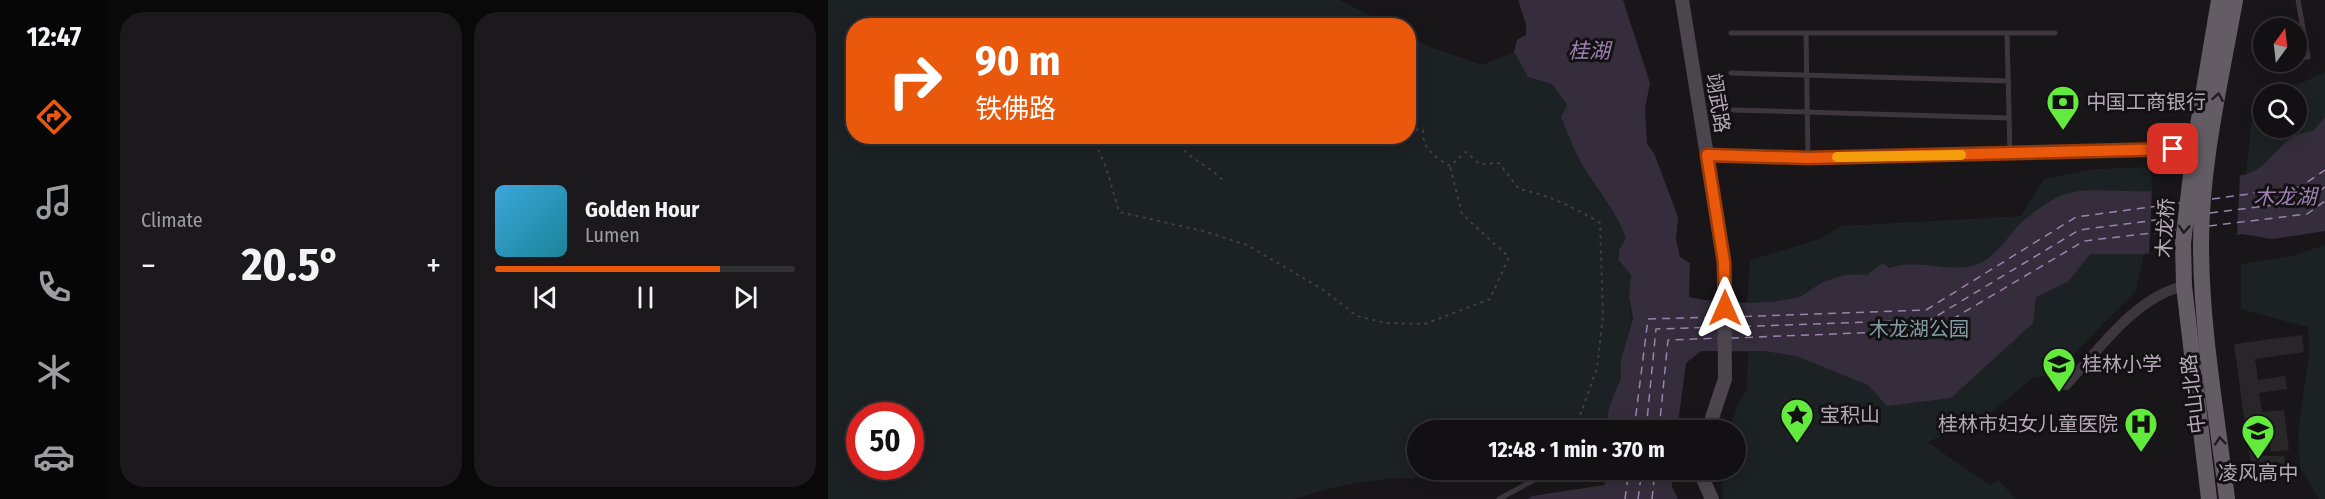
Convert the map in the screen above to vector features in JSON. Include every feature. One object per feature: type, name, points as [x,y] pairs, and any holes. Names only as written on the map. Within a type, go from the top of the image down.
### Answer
[{"type":"highway","points":[[2198,174],[2219,0]]},
{"type":"highway","points":[[2201,150],[2235,0]]},
{"type":"highway","name":"木龙桥","points":[[2198,174],[2202,284]]},
{"type":"highway","name":"木龙桥","points":[[2184,286],[2183,243],[2198,174]]},
{"type":"highway","name":"中山北路","points":[[2202,284],[2227,499]]},
{"type":"highway","name":"中山北路","points":[[2184,286],[2209,499]]},
{"type":"main road","name":"翊武路","points":[[1682,0],[1724,262],[1725,379],[1711,420]]},
{"type":"main road","points":[[1704,480],[1712,499]]},
{"type":"street","points":[[1707,155],[1808,158],[2201,150]]},
{"type":"street","points":[[2066,385],[2131,315],[2164,290],[2184,286]]},
{"type":"lane","points":[[2298,0],[2301,18]]},
{"type":"lane","points":[[1731,33],[2055,33]]},
{"type":"lane","points":[[1806,33],[1808,158]]},
{"type":"lane","points":[[2007,33],[2010,155]]},
{"type":"lane","points":[[1731,73],[2009,81]]},
{"type":"lane","points":[[1733,110],[2009,118]]},
{"type":"lane","points":[[1499,499],[1534,480]]},
{"type":"path","points":[[1096,144],[1106,167],[1119,212],[1203,231],[1247,246],[1322,289],[1357,316],[1386,323],[1425,324],[1490,298],[1509,257],[1462,214],[1450,166],[1431,154],[1422,138],[1423,130],[1416,130]]},
{"type":"path","points":[[1184,144],[1183,149],[1196,163],[1215,171],[1225,183]]},
{"type":"path","points":[[1450,166],[1466,152],[1480,164],[1499,163],[1519,189],[1538,193],[1576,208],[1600,223],[1603,316],[1597,368],[1578,420]]},
{"type":"green space","points":[[828,0],[1340,0],[1375,18],[846,18],[846,144],[1416,144],[1416,40],[1482,65],[1514,52],[1528,76],[1552,84],[1567,105],[1561,117],[1580,161],[1616,217],[1626,238],[1619,250],[1631,275],[1629,297],[1632,319],[1621,360],[1621,378],[1609,407],[1607,420],[1407,420],[1407,478],[1375,480],[1294,499],[828,499]]},
{"type":"green space","name":"木龙湖公园","points":[[2325,72],[2325,231],[2272,239],[2242,234],[2195,246],[2144,254],[2136,291],[2052,376],[2034,377],[1982,420],[1927,442],[1990,485],[1999,480],[2015,499],[1723,499],[1722,480],[1746,480],[1746,420],[1732,420],[1747,389],[1748,352],[1701,351],[1702,300],[1747,302],[1750,260],[1820,239],[1841,226],[2021,216],[2044,179],[2095,169],[2151,167],[2152,191],[2198,185],[2246,174],[2253,106],[2253,138],[2307,138],[2307,84],[2295,84]]},
{"type":"green space","points":[[2325,245],[2325,499],[2319,499],[2300,467],[2298,432],[2309,354],[2308,327],[2241,309],[2241,264],[2291,256]]},
{"type":"water","points":[[1518,0],[1623,0],[1650,83],[1645,108],[1647,144],[1654,153],[1678,217],[1676,239],[1680,257],[1690,263],[1689,297],[1727,302],[1770,302],[1798,297],[1821,283],[1841,276],[1867,275],[1883,263],[1889,268],[1912,264],[1956,268],[1978,264],[1996,251],[2025,220],[2044,205],[2067,193],[2091,190],[2164,190],[2243,175],[2263,165],[2291,138],[2307,138],[2307,132],[2313,131],[2325,117],[2325,231],[2272,239],[2242,234],[2195,246],[2144,254],[2090,254],[2069,281],[2036,297],[2033,323],[1951,398],[1887,406],[1868,385],[1796,356],[1764,351],[1701,351],[1686,363],[1678,420],[1607,420],[1609,407],[1621,378],[1621,360],[1633,318],[1629,297],[1631,275],[1619,260],[1619,250],[1626,238],[1611,208],[1572,145],[1561,117],[1567,105],[1552,84],[1528,77],[1514,52],[1517,40],[1526,35],[1526,24]]},
{"type":"water","points":[[1606,480],[1672,480],[1672,487],[1678,499],[1528,499],[1532,496],[1604,485]]},
{"type":"pier","points":[[2240,173],[2237,239],[2195,249],[2149,256],[2152,188],[2198,182]]},
{"type":"building","points":[[2302,335],[2304,352],[2255,359],[2258,380],[2285,376],[2287,389],[2259,393],[2262,412],[2284,410],[2289,450],[2271,452],[2267,429],[2246,432],[2234,344]]},
{"type":"building","points":[[2259,434],[2263,456],[2284,456],[2287,475],[2253,480],[2247,436]]},
{"type":"ferry route","points":[[2212,199],[2300,187],[2325,170]]},
{"type":"ferry route","points":[[2210,213],[2306,201],[2325,187]]},
{"type":"ferry route","points":[[2209,226],[2307,214],[2325,201]]},
{"type":"ferry route","points":[[1730,317],[1926,310],[2076,217],[2180,203]]},
{"type":"ferry route","points":[[1729,327],[1930,320],[2079,230],[2179,217]]},
{"type":"ferry route","points":[[1731,338],[1934,330],[2084,241],[2177,230]]},
{"type":"ferry route","points":[[1635,420],[1648,319],[1719,317]]},
{"type":"ferry route","points":[[1647,420],[1656,329],[1719,327]]},
{"type":"ferry route","points":[[1660,420],[1668,340],[1720,338]]},
{"type":"ferry route","points":[[1625,499],[1628,480]]},
{"type":"ferry route","points":[[1638,499],[1641,480]]},
{"type":"ferry route","points":[[1652,499],[1654,480]]},
{"type":"slow traffic","points":[[1837,157],[1961,155]]},
{"type":"place","name":"中国工商银行","points":[[2063,131]]},
{"type":"place","name":"桂林小学","points":[[2059,393]]},
{"type":"place","name":"宝积山","points":[[1797,444]]},
{"type":"place","name":"桂林市妇女儿童医院","points":[[2141,453]]},
{"type":"place","name":"凌风高中","points":[[2258,460]]},
{"type":"route","points":[[1725,308],[1724,262],[1707,155],[1808,158],[2010,155],[2173,149]]},
{"type":"water label","name":"桂湖","points":[[1589,51]]},
{"type":"water label","name":"木龙湖","points":[[2285,197]]}]
